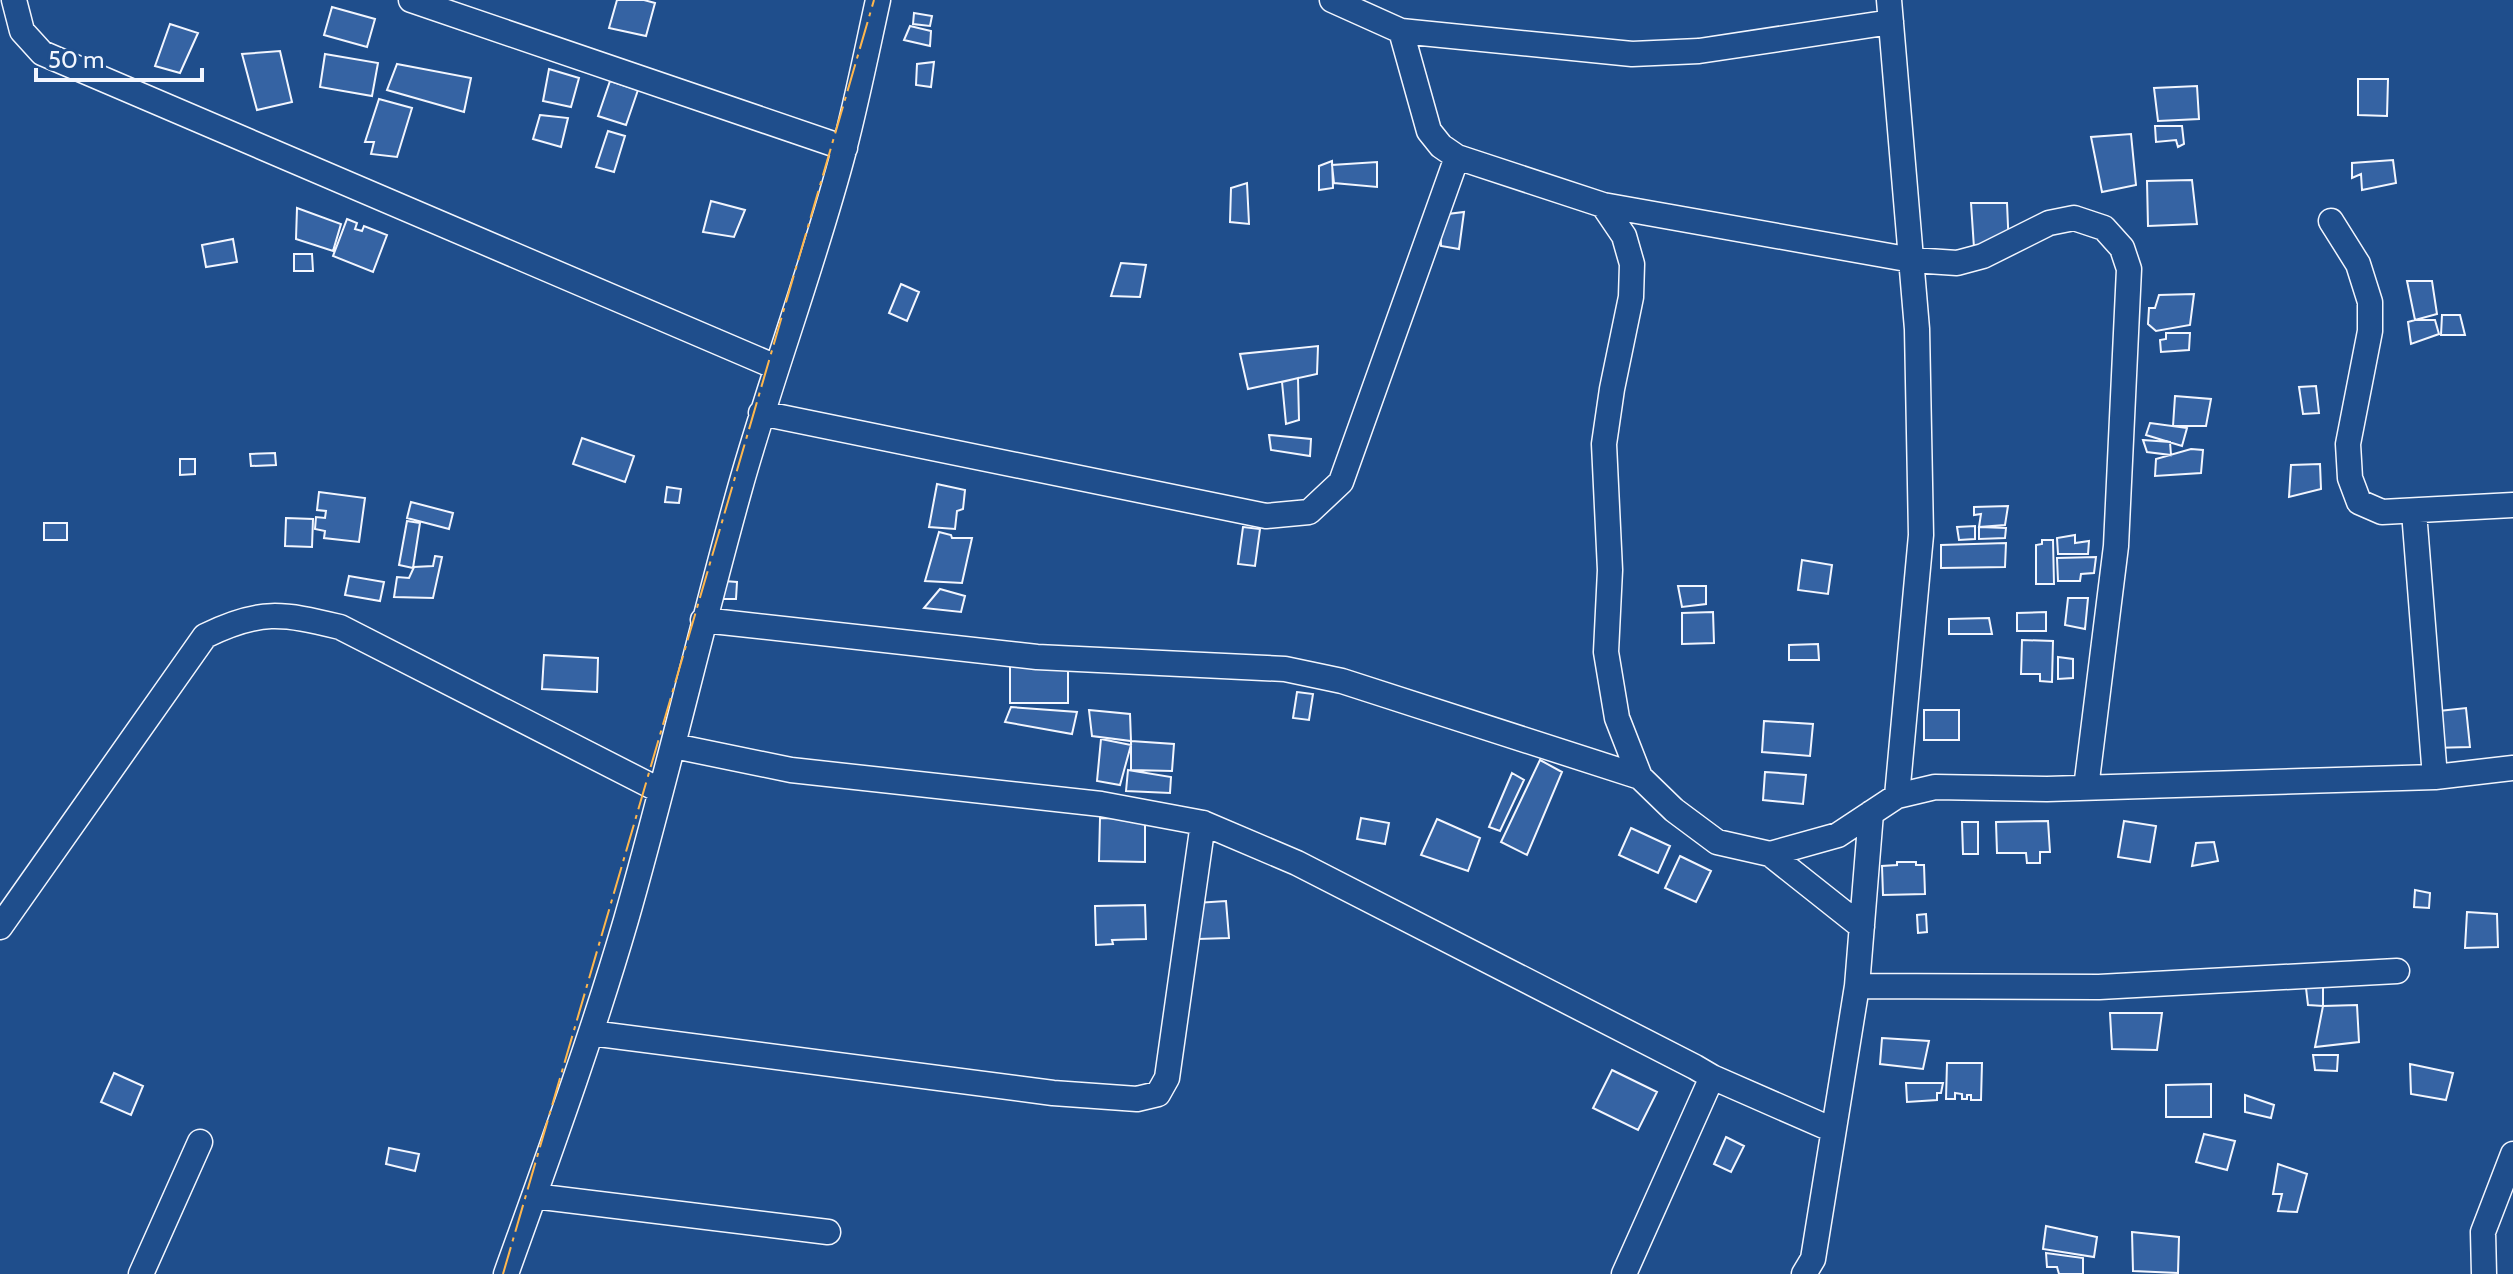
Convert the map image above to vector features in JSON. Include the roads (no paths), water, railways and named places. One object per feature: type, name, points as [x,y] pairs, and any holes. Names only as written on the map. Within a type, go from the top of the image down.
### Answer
[{"type":"street","points":[[14,0],[22,31],[42,53],[776,367]]},
{"type":"street","points":[[411,0],[845,148]]},
{"type":"street","points":[[506,1274],[591,1033],[674,746],[703,620],[761,413],[800,299],[845,148],[878,0]]},
{"type":"street","points":[[1332,0],[1401,31],[1632,54],[1699,51],[1890,11],[1917,329],[1921,535],[1897,796]]},
{"type":"street","points":[[1401,31],[1429,131],[1441,146],[1457,157],[1603,205],[1912,260],[1957,263],[1983,256],[2049,223],[2074,218],[2104,228],[2122,248],[2129,269],[2116,546],[2086,788]]},
{"type":"street","points":[[761,413],[1266,516],[1309,512],[1341,482],[1457,157]]},
{"type":"street","points":[[1603,205],[1624,236],[1632,264],[1631,297],[1604,444],[1610,570],[1606,652],[1617,718],[1640,777],[1674,810],[1717,842],[1770,854],[1862,927]]},
{"type":"street","points":[[2331,221],[2358,264],[2370,302],[2370,331],[2348,444],[2350,478],[2359,502],[2382,512],[2513,505]]},
{"type":"street","points":[[2414,512],[2435,777]]},
{"type":"street","points":[[0,927],[205,636],[238,620],[288,615],[340,627],[661,791]]},
{"type":"street","points":[[703,620],[1037,657],[1230,669],[1285,669],[1342,681],[1640,777]]},
{"type":"street","points":[[674,746],[791,770],[1101,804],[1203,823],[1297,863],[1712,1077],[1833,1130]]},
{"type":"street","points":[[1770,854],[1838,835],[1897,796],[1935,787],[2086,788],[2435,777],[2513,768]]},
{"type":"street","points":[[1804,1274],[1813,1259],[1857,986],[1871,813]]},
{"type":"street","points":[[591,1033],[1053,1093],[1137,1099],[1158,1094],[1167,1078],[1203,823]]},
{"type":"street","points":[[1857,986],[2099,987],[2397,971]]},
{"type":"street","points":[[1624,1274],[1712,1077]]},
{"type":"street","points":[[141,1274],[200,1142]]},
{"type":"street","points":[[2484,1274],[2483,1232],[2513,1154]]},
{"type":"street","points":[[534,1196],[828,1232]]}]
